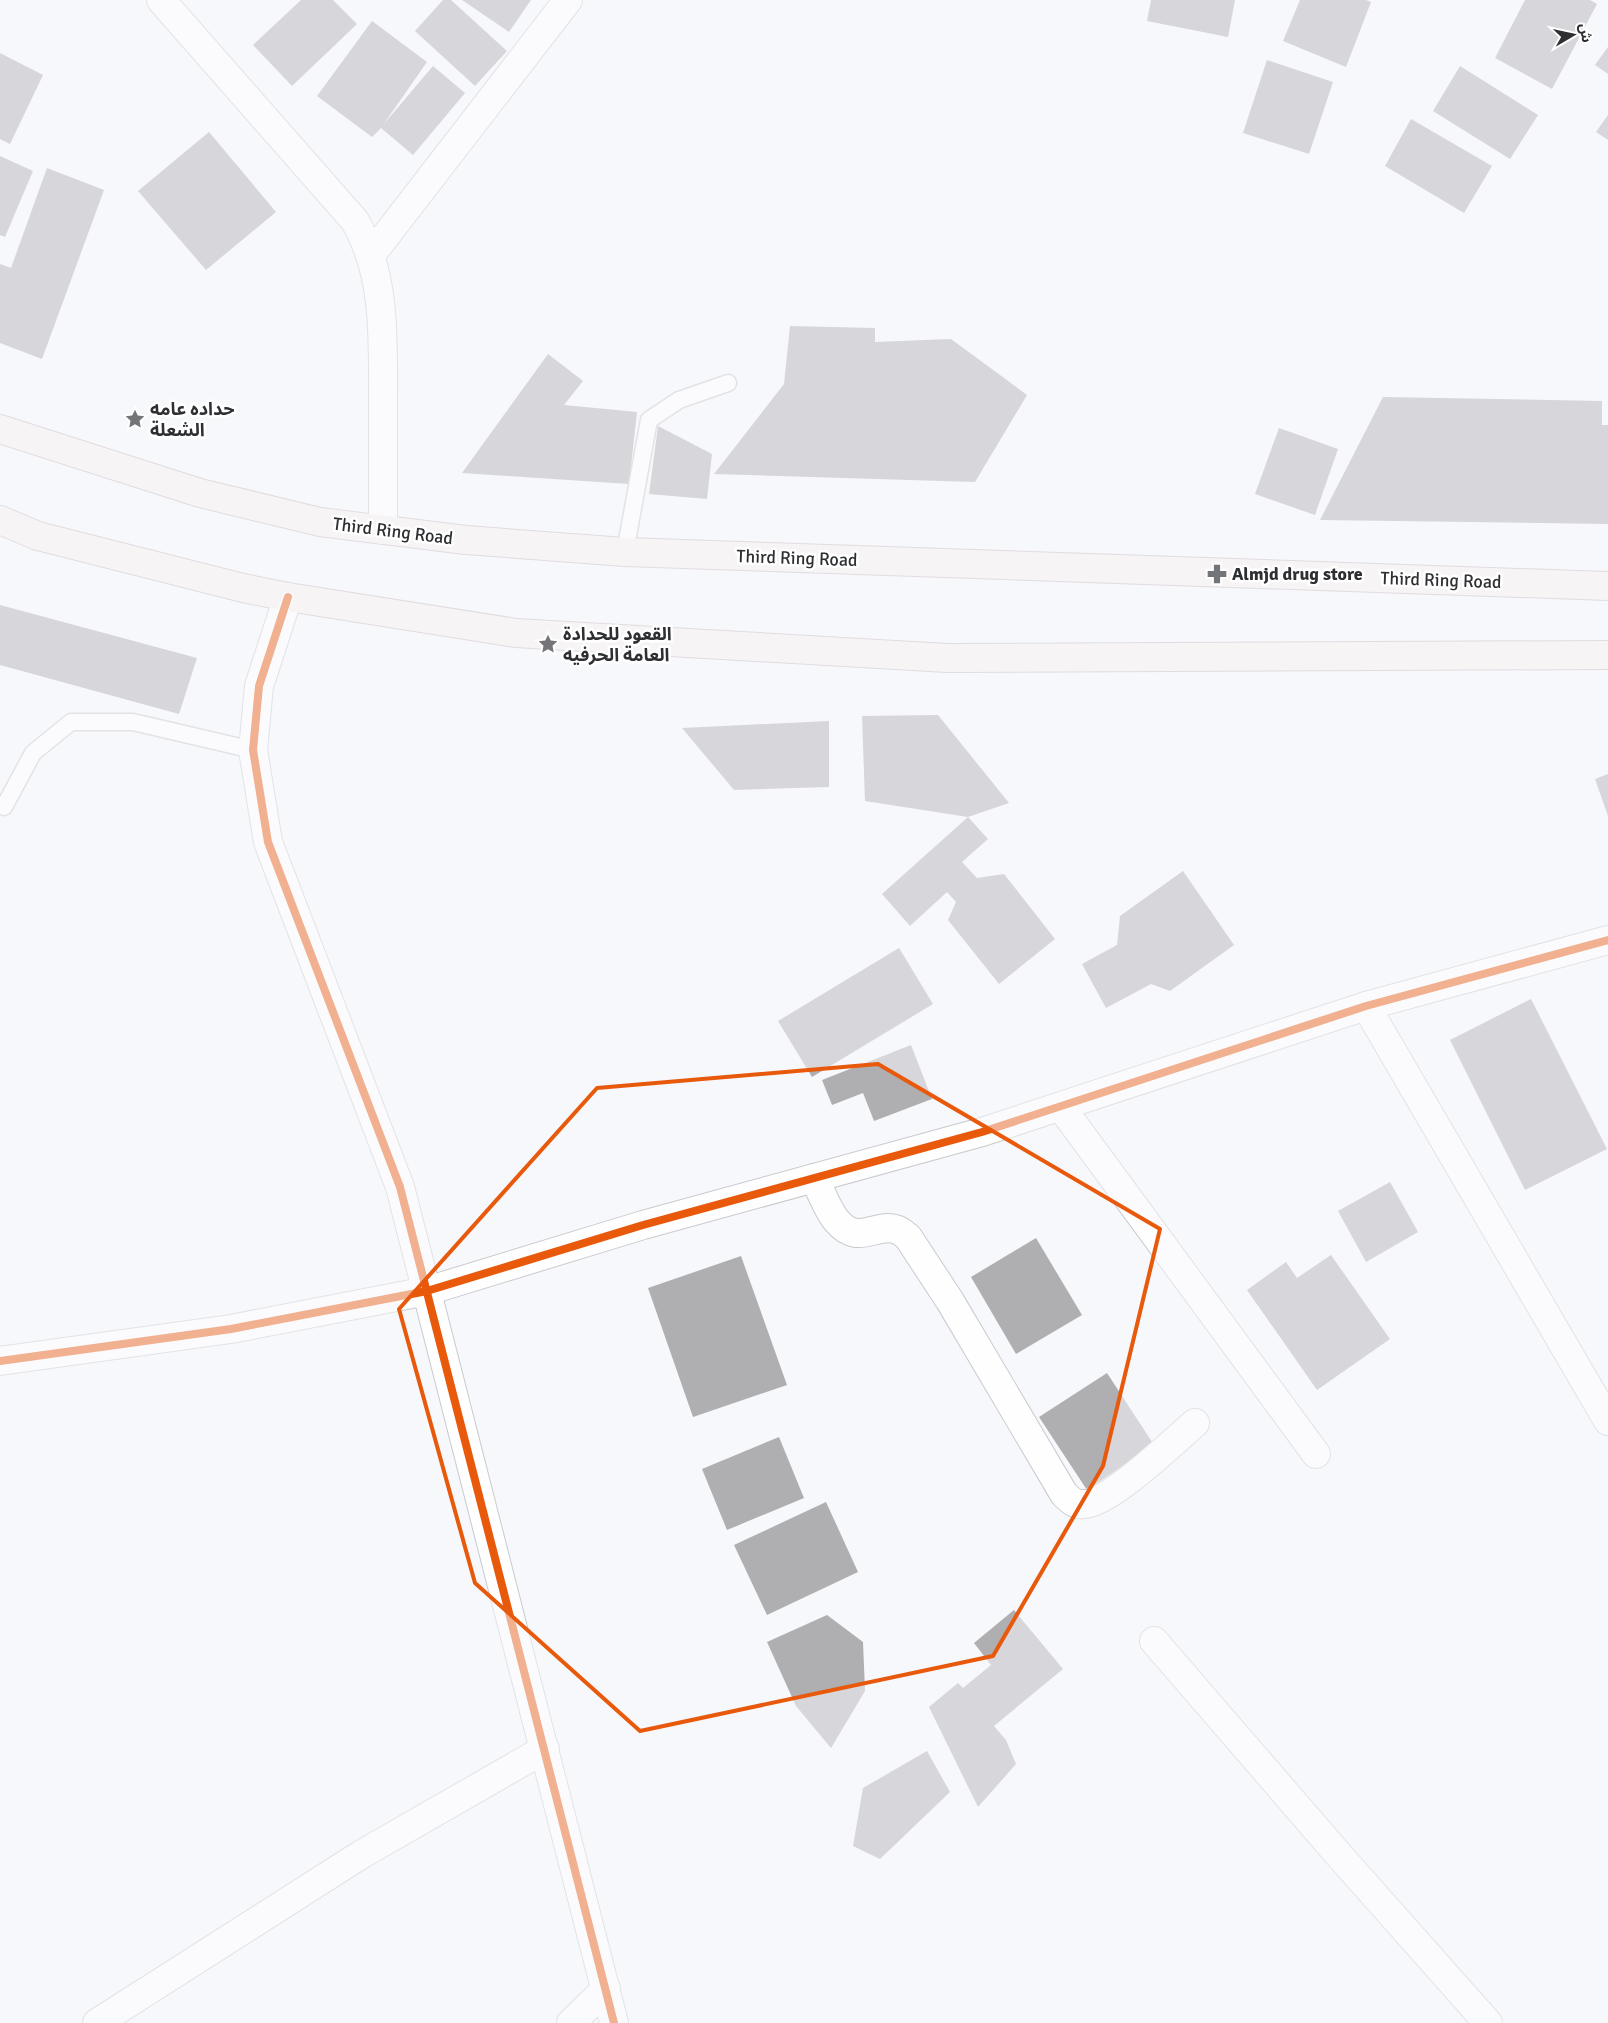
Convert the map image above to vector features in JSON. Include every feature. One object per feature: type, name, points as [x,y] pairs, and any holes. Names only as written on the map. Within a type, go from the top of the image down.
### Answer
[{"type":"main road","name":"Third Ring Road","points":[[0,429],[200,494],[320,522],[466,540],[625,552],[1608,586]]},
{"type":"main road","points":[[0,520],[38,536],[288,597],[516,633],[947,658],[1608,654]]},
{"type":"street","points":[[162,0],[355,221],[364,237],[371,255],[377,282],[383,326],[383,530]]},
{"type":"street","points":[[371,255],[568,0]]},
{"type":"street","points":[[288,597],[259,686],[253,750],[268,842],[400,1187],[614,2023]]},
{"type":"street","points":[[0,1361],[231,1329],[427,1291],[643,1225],[982,1132],[1366,1006],[1608,940]]},
{"type":"street","points":[[1366,1006],[1608,1421]]},
{"type":"street","points":[[1061,1107],[1316,1454]]},
{"type":"street","points":[[814,1178],[835,1219],[845,1229],[856,1233],[888,1229],[898,1230],[908,1237],[950,1301],[1064,1494],[1073,1503],[1096,1502],[1147,1466],[1195,1423]]},
{"type":"street","points":[[1154,1641],[1338,1854],[1488,2023]]},
{"type":"street","points":[[97,2023],[362,1854],[545,1749]]},
{"type":"street","points":[[571,2023],[606,1989]]},
{"type":"lane","points":[[625,552],[649,420],[679,400],[728,383]]},
{"type":"lane","points":[[4,807],[33,752],[71,722],[133,722],[253,750]]},
{"type":"highlighted area","points":[[878,1064],[1160,1229],[1103,1466],[993,1656],[640,1731],[475,1583],[399,1309],[597,1088]]},
{"type":"building","points":[[301,0],[333,0],[357,24],[292,86],[253,45]]},
{"type":"building","points":[[443,0],[451,0],[507,51],[475,86],[415,31]]},
{"type":"building","points":[[462,0],[531,0],[509,32]]},
{"type":"building","points":[[1151,0],[1235,0],[1228,37],[1147,21]]},
{"type":"building","points":[[1300,0],[1366,0],[1371,2],[1346,67],[1283,41]]},
{"type":"building","points":[[1525,0],[1590,0],[1597,4],[1552,89],[1495,58]]},
{"type":"building","points":[[372,21],[427,62],[383,125],[433,66],[465,93],[413,155],[381,128],[372,137],[317,96]]},
{"type":"building","points":[[1608,47],[1608,74],[1595,65]]},
{"type":"building","points":[[0,53],[43,75],[10,144],[0,139]]},
{"type":"building","points":[[1267,60],[1333,82],[1309,154],[1243,133]]},
{"type":"building","points":[[1460,66],[1538,115],[1510,159],[1433,111]]},
{"type":"building","points":[[1608,115],[1608,140],[1596,132]]},
{"type":"building","points":[[1411,119],[1492,166],[1464,213],[1385,166]]},
{"type":"building","points":[[209,132],[276,212],[206,270],[138,191]]},
{"type":"building","points":[[0,156],[33,171],[5,237],[0,235]]},
{"type":"building","points":[[47,168],[104,190],[42,359],[0,343],[0,264],[11,268]]},
{"type":"building","points":[[790,326],[875,328],[875,342],[951,339],[1027,395],[975,482],[714,474],[784,384]]},
{"type":"building","points":[[548,354],[583,381],[564,405],[637,412],[629,484],[462,473]]},
{"type":"building","points":[[1383,397],[1602,401],[1602,425],[1608,425],[1608,524],[1320,520]]},
{"type":"building","points":[[658,426],[712,454],[707,499],[649,494]]},
{"type":"building","points":[[1279,428],[1338,449],[1315,515],[1255,494]]},
{"type":"building","points":[[0,605],[197,658],[179,714],[0,665]]},
{"type":"building","points":[[938,715],[1009,803],[968,817],[865,801],[862,716]]},
{"type":"building","points":[[829,721],[829,787],[734,790],[682,728]]},
{"type":"building","points":[[1608,774],[1608,816],[1595,779]]},
{"type":"building","points":[[968,817],[988,839],[962,862],[977,878],[1004,874],[1055,939],[999,984],[948,920],[956,902],[947,892],[910,926],[882,894]]},
{"type":"building","points":[[1183,871],[1234,945],[1170,991],[1151,984],[1106,1008],[1082,964],[1117,945],[1120,916]]},
{"type":"building","points":[[899,948],[933,1004],[812,1077],[778,1021]]},
{"type":"building","points":[[1531,999],[1607,1149],[1525,1190],[1450,1040]]},
{"type":"building","points":[[911,1045],[932,1099],[874,1121],[863,1093],[832,1105],[822,1080]]},
{"type":"building","points":[[1390,1182],[1418,1232],[1366,1262],[1338,1211]]},
{"type":"building","points":[[1036,1238],[1082,1315],[1016,1354],[971,1277]]},
{"type":"building","points":[[1331,1255],[1390,1339],[1317,1390],[1247,1290],[1286,1262],[1297,1278]]},
{"type":"building","points":[[741,1256],[787,1385],[693,1417],[648,1288]]},
{"type":"building","points":[[1107,1373],[1154,1445],[1087,1490],[1039,1417]]},
{"type":"building","points":[[779,1437],[804,1498],[727,1530],[702,1469]]},
{"type":"building","points":[[826,1502],[858,1572],[767,1615],[734,1545]]},
{"type":"building","points":[[1014,1610],[1063,1669],[994,1726],[1006,1740],[1016,1764],[978,1807],[929,1707],[958,1683],[963,1688],[991,1665],[974,1643]]},
{"type":"building","points":[[827,1615],[863,1642],[865,1691],[831,1748],[796,1706],[767,1642]]},
{"type":"building","points":[[927,1751],[950,1792],[880,1859],[853,1846],[863,1788]]},
{"type":"cycle path","points":[[288,597],[259,686],[253,750],[268,842],[400,1187],[614,2023]]},
{"type":"cycle path","points":[[0,1361],[231,1329],[427,1291],[643,1225],[982,1132],[1366,1006],[1608,940]]},
{"type":"place","name":"حداده عامه الشعلة","points":[[135,419]]},
{"type":"place","name":"Almjd drug store","points":[[1217,574]]},
{"type":"place","name":"القعود للحدادة العامة الحرفيه","points":[[548,644]]}]
